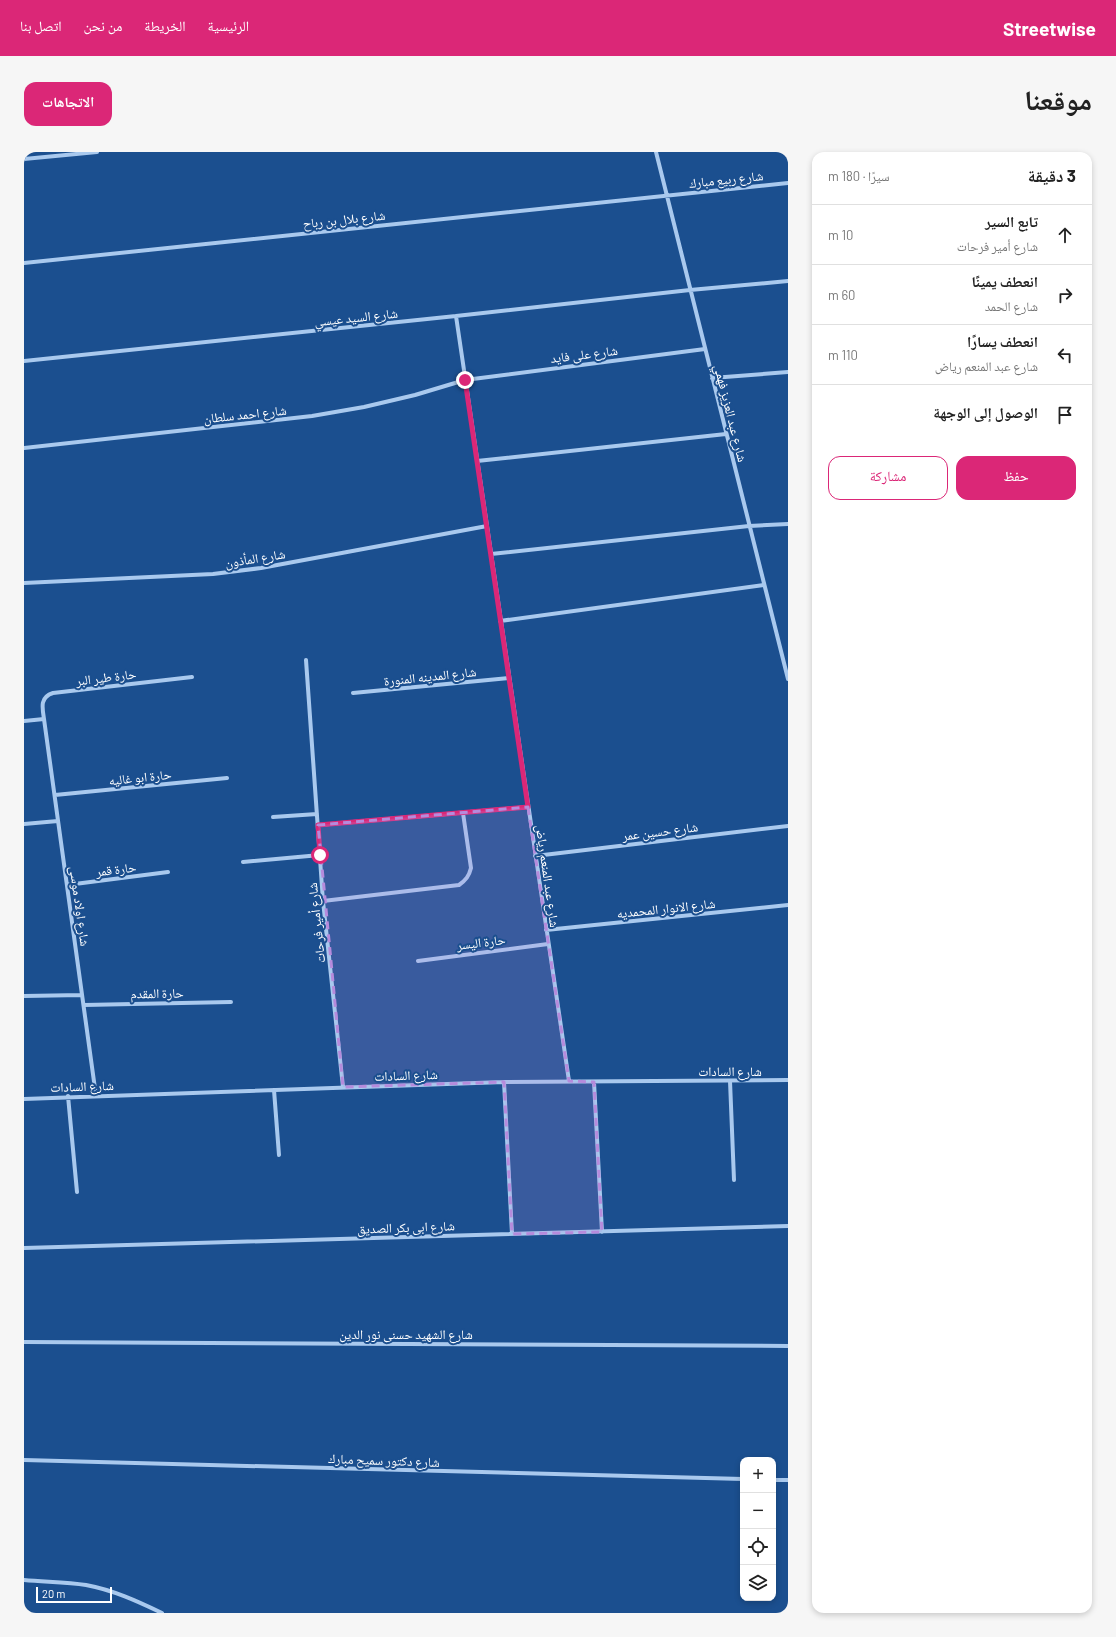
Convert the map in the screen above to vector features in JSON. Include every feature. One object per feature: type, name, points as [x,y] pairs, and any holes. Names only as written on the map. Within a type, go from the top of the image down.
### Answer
[{"type":"street","points":[[24,159],[97,152]]},
{"type":"street","name":"شارع عبد العزيز فهمي","points":[[656,152],[788,679]]},
{"type":"street","name":"شارع ربيع مبارك","points":[[666,194],[788,183]]},
{"type":"street","name":"شارع بلال بن رباح","points":[[24,264],[666,194]]},
{"type":"street","name":"شارع السيد عيسي","points":[[24,361],[690,290],[788,281]]},
{"type":"street","name":"شارع عبد المنعم رياض","points":[[456,316],[569,1082]]},
{"type":"street","name":"شارع على فايد","points":[[465,380],[705,349]]},
{"type":"street","points":[[712,378],[788,372]]},
{"type":"street","name":"شارع احمد سلطان","points":[[24,448],[312,416],[364,407],[415,395],[465,380]]},
{"type":"street","points":[[477,461],[726,434]]},
{"type":"street","points":[[491,554],[749,526],[788,524]]},
{"type":"street","name":"شارع المأذون","points":[[24,583],[213,574],[245,570],[486,526]]},
{"type":"street","points":[[500,621],[764,585]]},
{"type":"street","name":"شارع أمير فرحات","points":[[306,660],[323,901],[343,1087]]},
{"type":"street","name":"حارة طير البر","points":[[44,719],[43,700],[48,695],[53,693],[192,676]]},
{"type":"street","name":"شارع المدينه المنورة","points":[[353,693],[509,678]]},
{"type":"street","points":[[24,721],[44,719]]},
{"type":"street","name":"شارع اولاد موسى","points":[[44,719],[96,1096]]},
{"type":"street","name":"حارة ابو غاليه","points":[[55,795],[227,778]]},
{"type":"street","points":[[318,825],[528,807]]},
{"type":"street","points":[[323,901],[459,885],[465,881],[471,868],[464,813]]},
{"type":"street","points":[[273,817],[317,814]]},
{"type":"street","points":[[24,824],[58,821]]},
{"type":"street","name":"شارع حسين عمر","points":[[535,856],[788,826]]},
{"type":"street","points":[[243,862],[320,855]]},
{"type":"street","name":"حارة قمر","points":[[67,885],[168,872]]},
{"type":"street","name":"شارع الانوار المحمديه","points":[[546,930],[788,905]]},
{"type":"street","name":"حارة اليسر","points":[[418,960],[548,944]]},
{"type":"street","points":[[24,996],[82,996]]},
{"type":"street","name":"حارة المقدم","points":[[84,1005],[231,1002]]},
{"type":"street","name":"شارع السادات","points":[[24,1099],[68,1096],[504,1082],[788,1080]]},
{"type":"street","points":[[730,1081],[734,1180]]},
{"type":"street","points":[[504,1082],[512,1234]]},
{"type":"street","points":[[594,1082],[602,1232]]},
{"type":"street","points":[[274,1090],[279,1155]]},
{"type":"street","points":[[68,1096],[77,1192]]},
{"type":"street","name":"شارع ابى بكر الصديق","points":[[24,1248],[788,1226]]},
{"type":"street","name":"شارع الشهيد حسنى نور الدين","points":[[24,1342],[788,1346]]},
{"type":"street","name":"شارع دكتور سميح مبارك","points":[[24,1460],[740,1479]]},
{"type":"street","points":[[776,1480],[788,1480]]},
{"type":"street","points":[[24,1580],[87,1586],[111,1591],[134,1599],[162,1613]]},
{"type":"highlighted area","points":[[528,807],[569,1081],[594,1082],[602,1232],[512,1234],[504,1082],[343,1087],[318,825]]},
{"type":"route","points":[[320,855],[318,825],[528,807],[465,380]]}]
